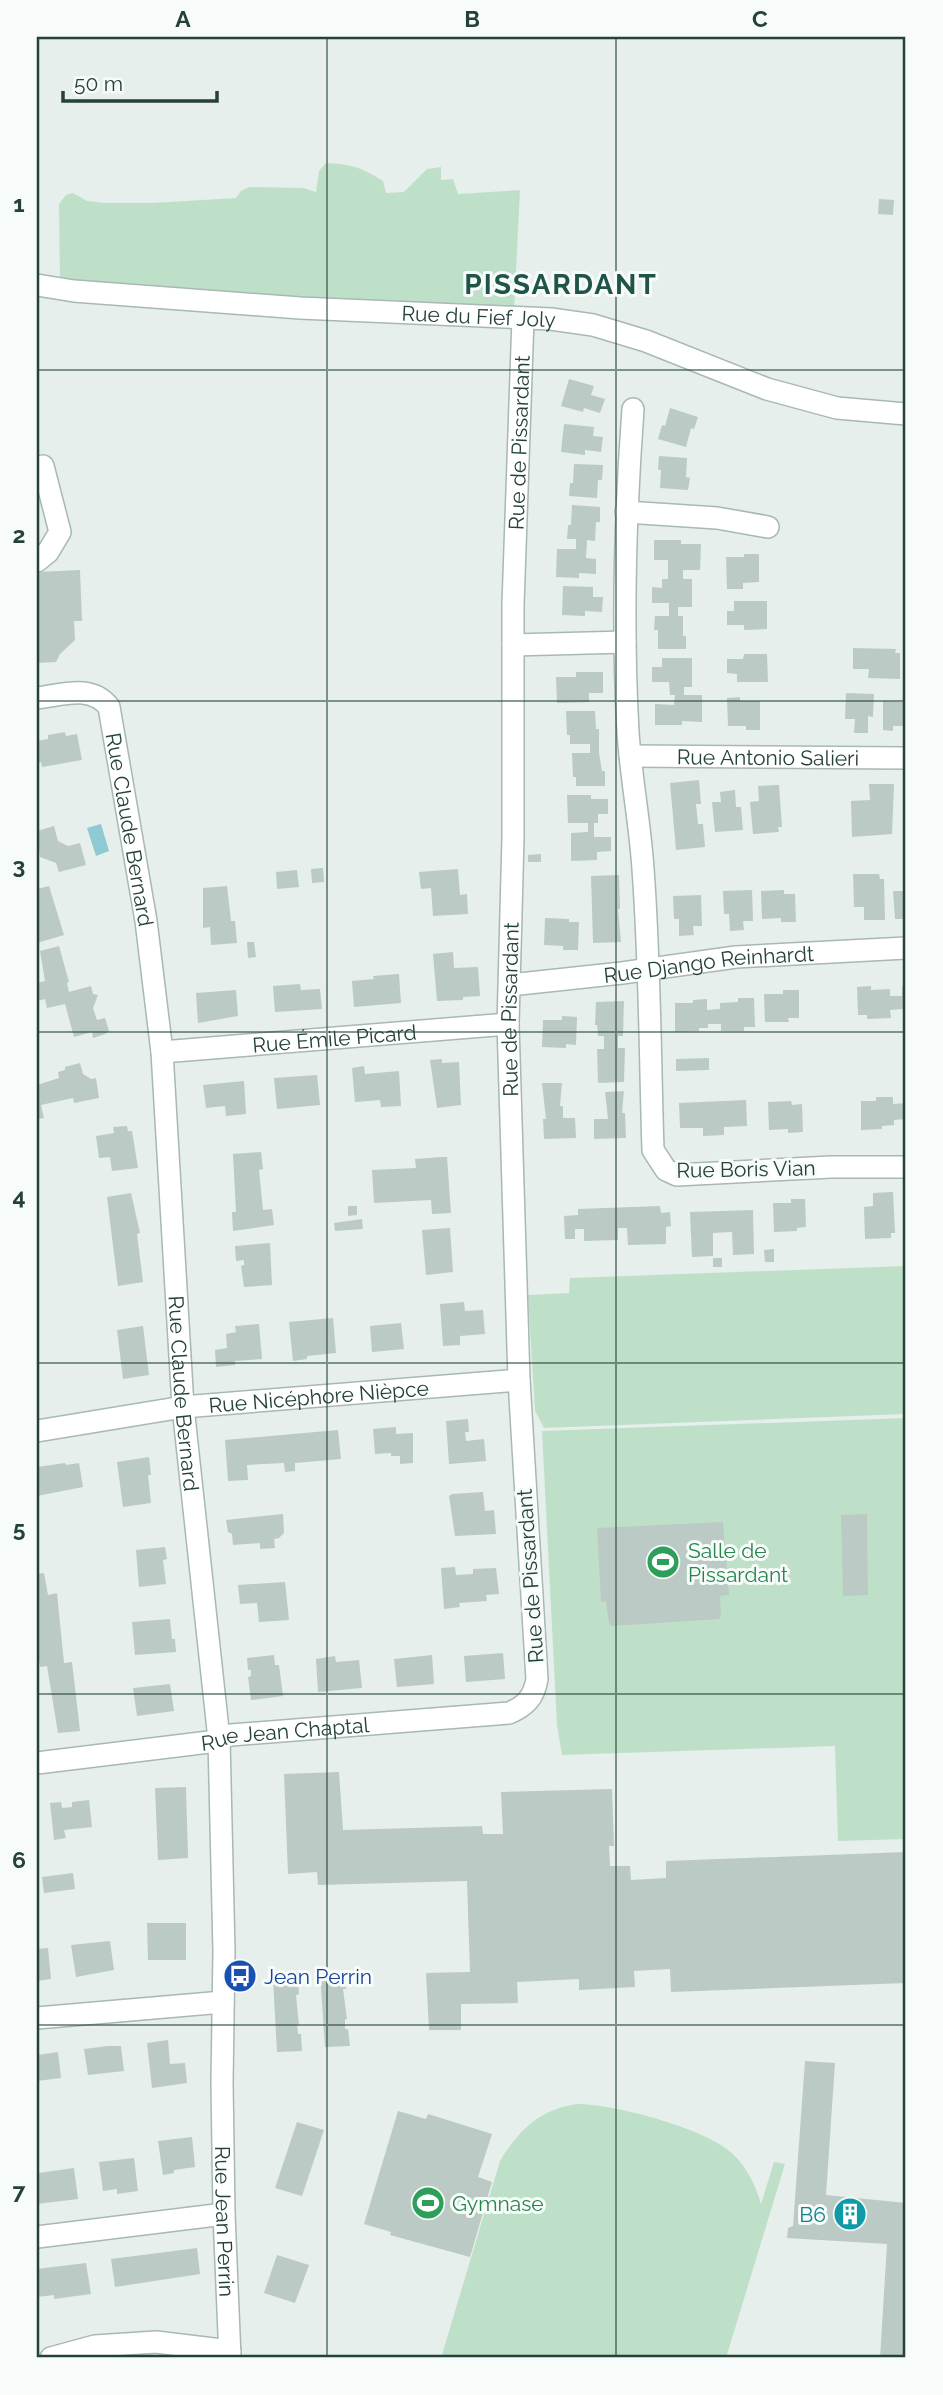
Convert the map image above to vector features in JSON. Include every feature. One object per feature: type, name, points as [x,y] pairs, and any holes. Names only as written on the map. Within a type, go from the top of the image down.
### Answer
[{"type":"street","name":"Rue du Fief Joly","points":[[37,285],[74,291],[300,308],[551,319],[593,325],[767,389],[837,408],[906,414]]},
{"type":"street","name":"Rue de Pissardant","points":[[523,318],[513,645],[508,1024],[519,1380],[537,1679],[530,1699]]},
{"type":"street","points":[[633,409],[626,512],[625,642],[630,756],[643,869],[648,969]]},
{"type":"street","points":[[37,561],[48,552],[60,532],[43,466]]},
{"type":"street","points":[[626,512],[717,518],[768,527]]},
{"type":"street","points":[[513,645],[625,642]]},
{"type":"street","name":"Rue Claude Bernard","points":[[37,698],[92,693],[102,698],[109,707],[146,921],[162,1052],[183,1407],[219,1739],[222,2083]]},
{"type":"street","name":"Rue Antonio Salieri","points":[[630,756],[906,758]]},
{"type":"street","name":"Rue Django Reinhardt","points":[[510,985],[749,956],[906,947]]},
{"type":"street","name":"Rue Boris Vian","points":[[648,969],[653,1150],[666,1171],[677,1175],[831,1167],[906,1167]]},
{"type":"street","name":"Rue Émile Picard","points":[[162,1052],[508,1024]]},
{"type":"street","name":"Rue Nicéphore Nièpce","points":[[37,1431],[183,1407],[519,1380]]},
{"type":"street","name":"Rue Jean Chaptal","points":[[37,1763],[209,1742],[231,1735],[509,1713],[521,1708],[530,1699]]},
{"type":"street","points":[[37,2018],[223,2002]]},
{"type":"street","name":"Rue Jean Perrin","points":[[222,2083],[230,2354]]},
{"type":"street","points":[[37,2237],[224,2214]]},
{"type":"street","points":[[51,2358],[95,2346],[156,2342],[230,2354]]},
{"type":"green space","points":[[326,163],[350,166],[369,173],[383,181],[386,193],[404,192],[427,169],[441,167],[441,180],[453,179],[458,194],[520,190],[514,311],[60,283],[59,204],[66,195],[73,193],[87,201],[105,203],[152,203],[236,198],[241,191],[249,187],[303,188],[316,192],[319,171]]},
{"type":"green space","points":[[906,1266],[906,1414],[544,1428],[535,1411],[528,1295],[569,1293],[570,1278]]},
{"type":"green space","points":[[906,1418],[906,1839],[838,1841],[835,1746],[562,1755],[557,1725],[542,1431]]},
{"type":"green space","points":[[577,2104],[637,2113],[705,2136],[735,2156],[754,2185],[761,2204],[774,2162],[785,2164],[726,2358],[441,2358],[500,2161],[514,2140],[531,2123],[552,2111]]},
{"type":"water","points":[[101,824],[109,851],[96,856],[87,828]]},
{"type":"building","points":[[879,199],[894,200],[893,215],[878,214]]},
{"type":"building","points":[[569,379],[594,386],[591,395],[605,399],[600,413],[561,406]]},
{"type":"building","points":[[670,408],[698,417],[694,429],[691,428],[686,447],[658,439]]},
{"type":"building","points":[[564,424],[594,427],[593,436],[603,437],[601,452],[585,450],[585,455],[561,452]]},
{"type":"building","points":[[659,456],[687,458],[686,477],[690,478],[688,490],[660,488]]},
{"type":"building","points":[[574,464],[603,465],[602,480],[598,480],[597,498],[569,496]]},
{"type":"building","points":[[572,505],[600,507],[600,522],[596,522],[595,541],[587,540],[586,558],[596,559],[596,574],[579,573],[579,578],[556,577],[557,549],[576,549],[576,539],[567,539]]},
{"type":"building","points":[[654,540],[681,540],[681,544],[701,544],[700,570],[683,570],[683,579],[692,579],[692,607],[678,607],[678,616],[683,616],[686,649],[658,649],[658,630],[654,630],[655,616],[669,616],[669,603],[652,603],[652,587],[662,588],[662,579],[668,579],[668,560],[654,560]]},
{"type":"building","points":[[744,554],[759,554],[759,582],[743,583],[743,589],[727,589],[726,557],[744,557]]},
{"type":"building","points":[[80,570],[82,621],[74,621],[75,640],[60,654],[56,662],[37,663],[37,572]]},
{"type":"building","points":[[563,586],[593,587],[593,597],[603,597],[602,612],[585,611],[585,616],[562,615]]},
{"type":"building","points":[[734,601],[767,601],[767,629],[744,630],[744,625],[727,625],[727,611],[734,611]]},
{"type":"building","points":[[853,648],[896,649],[895,653],[900,653],[900,679],[868,678],[869,669],[853,669]]},
{"type":"building","points":[[744,654],[767,654],[768,682],[737,682],[737,674],[727,673],[727,659],[743,659]]},
{"type":"building","points":[[662,658],[692,658],[692,687],[684,687],[684,695],[702,695],[702,722],[682,721],[682,725],[655,725],[655,704],[674,705],[675,695],[670,695],[669,682],[652,682],[652,667],[662,667]]},
{"type":"building","points":[[576,672],[603,672],[603,693],[589,693],[589,702],[557,703],[556,677],[576,677]]},
{"type":"building","points":[[846,693],[874,694],[873,717],[868,716],[868,733],[854,733],[855,719],[845,719]]},
{"type":"building","points":[[740,697],[740,701],[760,701],[760,730],[746,730],[746,726],[728,726],[727,698]]},
{"type":"building","points":[[903,698],[906,698],[906,726],[893,726],[893,731],[883,730],[883,701],[903,702]]},
{"type":"building","points":[[566,711],[595,711],[605,786],[576,786],[572,753],[590,753],[590,744],[570,744]]},
{"type":"building","points":[[65,732],[66,736],[77,734],[82,760],[42,767],[41,762],[37,763],[37,741],[48,739],[48,735]]},
{"type":"building","points":[[699,780],[701,804],[696,804],[698,824],[703,824],[705,847],[676,850],[670,783]]},
{"type":"building","points":[[869,784],[894,784],[892,834],[852,837],[851,801],[870,800]]},
{"type":"building","points":[[779,785],[782,827],[778,827],[779,832],[753,834],[750,802],[759,801],[758,786]]},
{"type":"building","points":[[735,790],[736,807],[741,807],[743,830],[715,832],[712,802],[721,802],[720,792]]},
{"type":"building","points":[[567,795],[591,795],[591,799],[608,799],[608,814],[598,814],[598,823],[594,823],[594,837],[611,837],[611,851],[597,852],[597,860],[571,861],[571,833],[588,832],[588,823],[568,823]]},
{"type":"building","points":[[54,826],[58,841],[68,846],[80,843],[86,865],[59,872],[56,863],[40,857],[37,831]]},
{"type":"building","points":[[541,854],[541,862],[528,862],[528,855]]},
{"type":"building","points":[[323,868],[324,882],[312,883],[311,869]]},
{"type":"building","points":[[458,869],[460,895],[467,894],[468,914],[433,916],[431,888],[421,889],[419,872]]},
{"type":"building","points":[[297,870],[299,887],[277,889],[276,872]]},
{"type":"building","points":[[853,874],[879,874],[880,879],[884,879],[885,920],[864,920],[864,907],[854,907]]},
{"type":"building","points":[[619,875],[621,942],[593,943],[591,876]]},
{"type":"building","points":[[49,886],[64,935],[37,943],[37,889]]},
{"type":"building","points":[[227,886],[231,921],[235,921],[237,943],[211,945],[210,927],[203,928],[203,888]]},
{"type":"building","points":[[752,890],[753,921],[743,921],[744,930],[730,931],[729,914],[724,914],[723,891]]},
{"type":"building","points":[[784,890],[784,894],[795,894],[796,922],[781,922],[781,918],[762,919],[761,891]]},
{"type":"building","points":[[893,891],[906,891],[906,919],[895,919]]},
{"type":"building","points":[[701,895],[702,926],[693,926],[694,935],[679,936],[679,919],[674,919],[673,896]]},
{"type":"building","points":[[545,918],[579,922],[578,950],[563,950],[563,946],[544,945]]},
{"type":"building","points":[[247,942],[254,942],[256,957],[248,958]]},
{"type":"building","points":[[59,946],[69,982],[69,992],[91,986],[93,994],[98,995],[93,1008],[97,1020],[105,1018],[109,1031],[105,1034],[93,1038],[92,1032],[74,1037],[65,1004],[47,1008],[45,999],[37,1001],[37,983],[45,981],[40,951]]},
{"type":"building","points":[[453,952],[454,968],[478,967],[480,996],[437,1001],[433,954]]},
{"type":"building","points":[[399,974],[401,1003],[354,1007],[352,981]]},
{"type":"building","points":[[300,984],[301,990],[320,989],[322,1009],[275,1012],[273,986]]},
{"type":"building","points":[[871,986],[871,990],[890,989],[890,996],[902,996],[902,986],[906,986],[906,1014],[903,1014],[903,1009],[890,1010],[891,1018],[867,1019],[867,1015],[858,1015],[857,987]]},
{"type":"building","points":[[236,990],[238,1016],[198,1023],[196,993]]},
{"type":"building","points":[[783,990],[799,990],[799,1018],[788,1018],[789,1022],[765,1022],[764,994],[783,994]]},
{"type":"building","points":[[738,998],[754,998],[755,1027],[744,1027],[744,1031],[721,1031],[721,1024],[708,1024],[708,1028],[699,1028],[699,1031],[675,1032],[675,1003],[693,1003],[693,1000],[707,999],[707,1010],[720,1009],[720,1003],[738,1002]]},
{"type":"building","points":[[624,1001],[623,1036],[618,1036],[618,1048],[625,1048],[624,1082],[598,1083],[597,1049],[604,1049],[604,1036],[598,1036],[595,1025],[596,1002]]},
{"type":"building","points":[[562,1016],[577,1017],[576,1045],[566,1044],[566,1048],[542,1047],[543,1020],[562,1020]]},
{"type":"building","points":[[709,1058],[709,1070],[676,1071],[676,1059]]},
{"type":"building","points":[[442,1059],[442,1063],[459,1062],[461,1105],[437,1108],[430,1060]]},
{"type":"building","points":[[80,1063],[83,1074],[91,1079],[96,1078],[99,1098],[74,1103],[73,1098],[41,1105],[44,1118],[37,1119],[37,1085],[59,1078],[58,1072],[65,1070],[65,1067]]},
{"type":"building","points":[[364,1066],[365,1074],[399,1071],[401,1106],[381,1107],[380,1100],[355,1102],[352,1068]]},
{"type":"building","points":[[317,1075],[320,1105],[277,1109],[274,1078]]},
{"type":"building","points":[[244,1081],[246,1114],[226,1116],[225,1106],[206,1108],[203,1085]]},
{"type":"building","points":[[542,1083],[562,1083],[560,1106],[563,1106],[563,1118],[575,1118],[576,1138],[544,1139],[543,1119],[546,1119]]},
{"type":"building","points":[[624,1091],[622,1113],[625,1113],[626,1138],[594,1139],[594,1119],[608,1119],[605,1092]]},
{"type":"building","points":[[876,1097],[893,1097],[893,1104],[906,1103],[906,1119],[894,1120],[894,1125],[882,1126],[882,1129],[861,1130],[861,1101],[876,1101]]},
{"type":"building","points":[[746,1100],[747,1126],[724,1127],[724,1135],[703,1136],[703,1128],[680,1128],[679,1103]]},
{"type":"building","points":[[791,1101],[792,1105],[802,1104],[803,1132],[788,1133],[788,1129],[769,1130],[768,1102]]},
{"type":"building","points":[[127,1126],[128,1131],[132,1131],[138,1168],[112,1171],[110,1157],[99,1158],[96,1136],[114,1133],[113,1127]]},
{"type":"building","points":[[261,1152],[263,1169],[259,1170],[263,1210],[272,1209],[274,1225],[233,1231],[232,1212],[236,1212],[233,1154]]},
{"type":"building","points":[[447,1157],[451,1213],[432,1214],[431,1200],[374,1203],[372,1170],[416,1168],[415,1159]]},
{"type":"building","points":[[893,1192],[895,1233],[891,1233],[891,1238],[865,1239],[864,1207],[873,1206],[873,1193]]},
{"type":"building","points":[[131,1193],[140,1233],[137,1234],[143,1282],[118,1286],[107,1197]]},
{"type":"building","points":[[791,1199],[805,1199],[806,1227],[797,1228],[797,1231],[774,1232],[773,1203],[791,1203]]},
{"type":"building","points":[[348,1206],[357,1206],[357,1215],[348,1216]]},
{"type":"building","points":[[660,1206],[661,1213],[670,1212],[671,1226],[666,1227],[666,1244],[628,1245],[627,1228],[618,1228],[618,1240],[584,1241],[584,1229],[575,1229],[575,1239],[565,1239],[564,1216],[578,1215],[578,1209]]},
{"type":"building","points":[[753,1210],[754,1254],[733,1255],[732,1232],[713,1233],[713,1256],[692,1257],[690,1212]]},
{"type":"building","points":[[362,1219],[363,1229],[335,1231],[334,1223]]},
{"type":"building","points":[[450,1228],[453,1272],[426,1275],[422,1230]]},
{"type":"building","points":[[270,1243],[272,1285],[244,1287],[241,1266],[244,1265],[244,1260],[236,1261],[235,1246]]},
{"type":"building","points":[[774,1249],[774,1262],[765,1262],[764,1250]]},
{"type":"building","points":[[713,1258],[722,1258],[722,1267],[713,1267]]},
{"type":"building","points":[[464,1302],[465,1311],[483,1310],[485,1334],[460,1336],[460,1345],[443,1346],[440,1304]]},
{"type":"building","points":[[333,1318],[336,1353],[307,1356],[307,1359],[293,1361],[289,1322]]},
{"type":"building","points":[[401,1323],[404,1349],[372,1352],[370,1326]]},
{"type":"building","points":[[259,1324],[262,1359],[235,1361],[235,1365],[216,1367],[215,1350],[227,1348],[226,1334],[236,1332],[235,1326]]},
{"type":"building","points":[[143,1326],[149,1375],[123,1379],[117,1330]]},
{"type":"building","points":[[468,1419],[469,1432],[465,1432],[466,1441],[484,1439],[486,1461],[449,1464],[446,1421]]},
{"type":"building","points":[[396,1427],[396,1434],[413,1433],[413,1463],[400,1464],[400,1456],[391,1456],[391,1453],[375,1454],[373,1429]]},
{"type":"building","points":[[338,1430],[341,1459],[295,1463],[295,1471],[285,1472],[284,1463],[247,1465],[248,1480],[228,1481],[225,1440]]},
{"type":"building","points":[[149,1457],[151,1503],[123,1507],[117,1462]]},
{"type":"building","points":[[79,1463],[83,1487],[37,1496],[37,1467]]},
{"type":"building","points":[[483,1492],[485,1511],[494,1510],[496,1534],[455,1536],[449,1496]]},
{"type":"building","points":[[283,1514],[284,1533],[274,1539],[275,1548],[260,1549],[260,1543],[233,1545],[226,1520]]},
{"type":"building","points":[[867,1514],[868,1595],[843,1596],[841,1515]]},
{"type":"building","name":"Salle de Pissardant","points":[[723,1522],[729,1595],[720,1596],[719,1619],[613,1626],[609,1624],[606,1601],[601,1602],[597,1528]]},
{"type":"building","points":[[165,1547],[167,1559],[163,1560],[166,1584],[139,1587],[136,1550]]},
{"type":"building","points":[[455,1567],[456,1575],[473,1574],[473,1569],[496,1568],[499,1594],[486,1595],[487,1601],[459,1603],[460,1607],[444,1609],[441,1568]]},
{"type":"building","points":[[44,1573],[48,1595],[57,1593],[64,1663],[72,1662],[80,1731],[58,1733],[47,1666],[40,1667],[37,1647],[37,1574]]},
{"type":"building","points":[[285,1582],[289,1620],[259,1622],[257,1603],[240,1604],[238,1585]]},
{"type":"building","points":[[170,1619],[176,1652],[135,1655],[132,1622]]},
{"type":"building","points":[[503,1653],[505,1679],[466,1682],[464,1656]]},
{"type":"building","points":[[274,1655],[275,1665],[279,1665],[283,1696],[251,1700],[248,1677],[251,1676],[251,1670],[248,1670],[247,1658]]},
{"type":"building","points":[[432,1655],[434,1684],[397,1687],[394,1659]]},
{"type":"building","points":[[335,1656],[336,1662],[359,1660],[362,1688],[318,1692],[316,1659]]},
{"type":"building","points":[[170,1684],[174,1711],[137,1716],[133,1688]]},
{"type":"building","points":[[339,1772],[343,1830],[482,1826],[483,1834],[503,1834],[501,1792],[612,1789],[614,1846],[609,1846],[610,1866],[630,1866],[631,1880],[666,1878],[666,1861],[906,1852],[906,1983],[671,1992],[670,1969],[634,1971],[635,1987],[579,1990],[579,1979],[517,1982],[518,2003],[461,2004],[461,2030],[429,2030],[426,1973],[470,1972],[467,1881],[318,1885],[317,1872],[288,1874],[284,1774]]},
{"type":"building","points":[[186,1787],[188,1858],[158,1860],[155,1788]]},
{"type":"building","points":[[89,1800],[92,1827],[64,1830],[66,1838],[54,1840],[50,1803],[61,1802],[62,1808],[72,1807],[72,1802]]},
{"type":"building","points":[[73,1873],[75,1889],[44,1893],[42,1877]]},
{"type":"building","points":[[147,1923],[186,1923],[186,1960],[148,1960]]},
{"type":"building","points":[[110,1941],[114,1970],[76,1977],[71,1945]]},
{"type":"building","points":[[48,1948],[51,1979],[37,1981],[37,1949]]},
{"type":"building","points":[[345,1972],[345,2029],[348,2029],[350,2046],[325,2047],[320,1974]]},
{"type":"building","points":[[298,1978],[297,2025],[298,2034],[301,2034],[302,2051],[277,2052],[273,1979]]},
{"type":"building","points":[[168,2040],[170,2064],[185,2063],[187,2083],[152,2088],[147,2043]]},
{"type":"building","points":[[121,2046],[124,2071],[88,2075],[84,2049]]},
{"type":"building","points":[[58,2052],[61,2078],[37,2081],[37,2055]]},
{"type":"building","name":"B6","points":[[805,2061],[835,2063],[826,2195],[906,2203],[906,2358],[880,2358],[887,2244],[787,2238],[788,2228],[793,2226]]},
{"type":"building","name":"Gymnase","points":[[398,2111],[426,2119],[428,2114],[492,2134],[478,2177],[492,2182],[470,2257],[390,2235],[391,2232],[364,2224]]},
{"type":"building","points":[[297,2122],[324,2130],[302,2196],[275,2188]]},
{"type":"building","points":[[192,2137],[195,2167],[174,2170],[174,2173],[163,2175],[158,2141]]},
{"type":"building","points":[[134,2158],[138,2191],[117,2194],[117,2189],[103,2191],[99,2162]]},
{"type":"building","points":[[74,2168],[78,2199],[37,2204],[38,2173]]},
{"type":"building","points":[[197,2248],[200,2274],[115,2287],[111,2259]]},
{"type":"building","points":[[277,2255],[309,2265],[295,2303],[264,2293]]},
{"type":"building","points":[[86,2263],[91,2294],[54,2299],[54,2295],[37,2297],[37,2269]]},
{"type":"place","name":"Salle de Pissardant","points":[[663,1562]]},
{"type":"place","name":"Jean Perrin","points":[[240,1976]]},
{"type":"place","name":"Gymnase","points":[[428,2203]]},
{"type":"place","name":"B6","points":[[850,2214]]},
{"type":"district","name":"PISSARDANT","points":[[561,284]]}]
